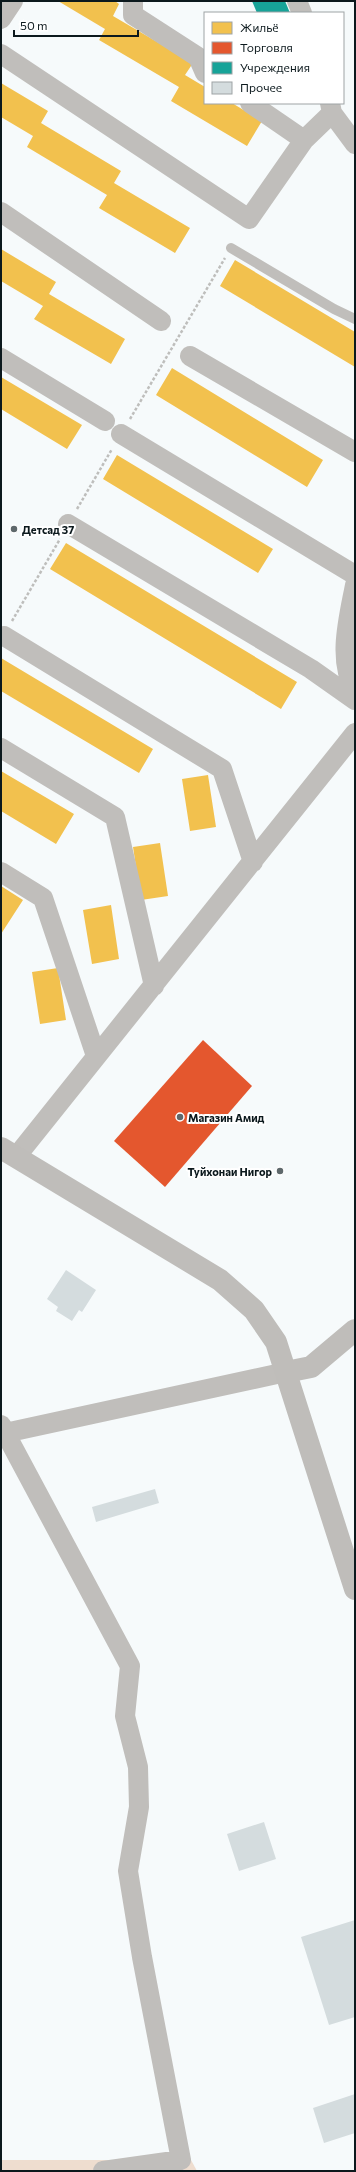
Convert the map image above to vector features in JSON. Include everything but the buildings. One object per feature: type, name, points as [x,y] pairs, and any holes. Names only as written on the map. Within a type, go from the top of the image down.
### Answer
[{"type":"main road","points":[[8,1153],[220,1280],[254,1310],[276,1342],[355,1589]]},
{"type":"main road","points":[[286,1372],[311,1366],[355,1330]]},
{"type":"street","points":[[1,19],[13,1]]},
{"type":"street","points":[[133,1],[133,15],[198,57],[204,71]]},
{"type":"street","points":[[297,1],[302,12]]},
{"type":"street","points":[[1,54],[249,219],[304,140],[331,108],[355,144]]},
{"type":"street","points":[[251,104],[304,140]]},
{"type":"street","points":[[1,212],[161,321]]},
{"type":"street","points":[[190,356],[355,452]]},
{"type":"street","points":[[1,358],[105,421]]},
{"type":"street","points":[[121,434],[355,575]]},
{"type":"street","points":[[68,524],[311,669],[355,700]]},
{"type":"street","points":[[355,585],[346,657],[347,671],[355,690]]},
{"type":"street","points":[[4,636],[222,769],[253,862]]},
{"type":"street","points":[[8,1153],[96,1056],[154,986],[355,733]]},
{"type":"street","points":[[1,748],[115,817],[154,986]]},
{"type":"street","points":[[1,872],[43,898],[96,1056]]},
{"type":"street","points":[[103,2171],[181,2160],[142,1957],[128,1871],[139,1807],[138,1767],[125,1716],[130,1666],[3,1429],[286,1372]]},
{"type":"lane","points":[[231,248],[334,309],[355,319]]},
{"type":"shaded area","points":[[1,2160],[191,2160],[197,2171],[1,2171]]},
{"type":"place","name":"Детсад 37","points":[[14,529]]},
{"type":"place","name":"Магазин Амид","points":[[180,1117]]},
{"type":"place","name":"Туйхонаи Нигор","points":[[280,1171]]}]
